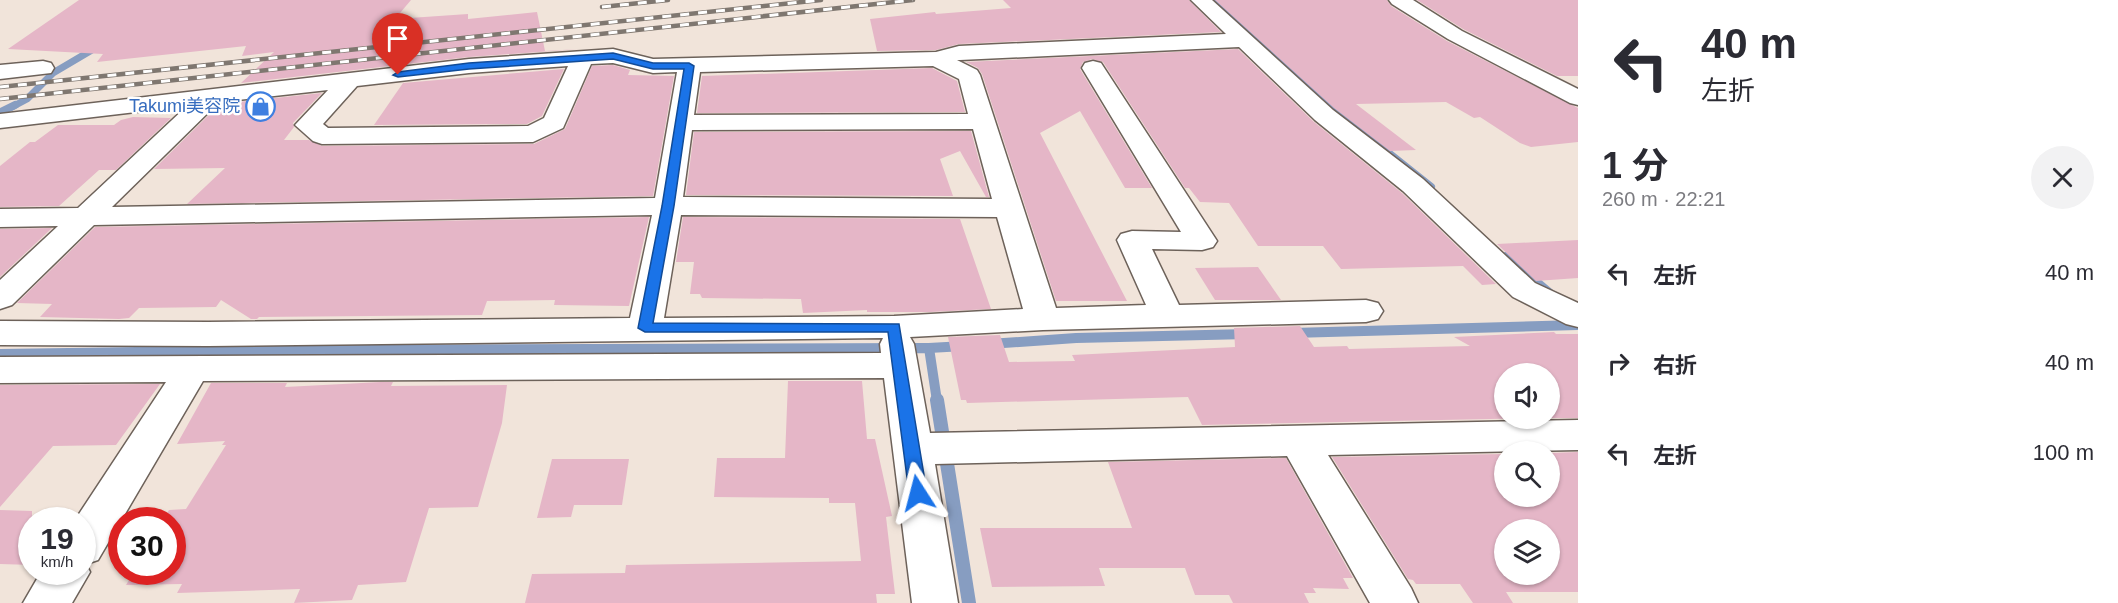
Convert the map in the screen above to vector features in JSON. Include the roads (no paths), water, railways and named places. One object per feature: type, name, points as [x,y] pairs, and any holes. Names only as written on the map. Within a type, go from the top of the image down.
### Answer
[{"type":"street","points":[[1201,0],[1324,115],[1413,185],[1524,290],[1578,316]]},
{"type":"street","points":[[1399,0],[1455,35],[1578,98]]},
{"type":"street","points":[[2,121],[469,66],[613,56],[653,66],[689,66],[937,59],[959,52],[1245,40]]},
{"type":"street","points":[[350,80],[308,125],[322,136],[533,134],[554,123],[583,58]]},
{"type":"street","points":[[937,59],[969,75],[1043,319]]},
{"type":"street","points":[[645,328],[668,206],[689,66]]},
{"type":"street","points":[[0,72],[43,68]]},
{"type":"street","points":[[1092,68],[1202,241],[1132,240],[1168,316]]},
{"type":"street","points":[[0,298],[211,97]]},
{"type":"street","points":[[681,123],[982,121]]},
{"type":"street","points":[[0,218],[668,206],[1008,208]]},
{"type":"street","points":[[0,333],[190,355],[897,349],[1043,319],[1366,311]]},
{"type":"street","points":[[0,370],[190,355],[645,328],[897,349]]},
{"type":"street","points":[[897,349],[931,448],[935,603]]},
{"type":"street","points":[[96,522],[190,355]]},
{"type":"street","points":[[931,448],[1578,435]]},
{"type":"street","points":[[1298,440],[1395,603]]},
{"type":"street","points":[[46,603],[58,585]]},
{"type":"waterway","points":[[1213,0],[1329,107]]},
{"type":"waterway","points":[[12,107],[27,99],[53,73],[97,47]]},
{"type":"waterway","points":[[1,112],[15,105]]},
{"type":"waterway","points":[[1328,105],[1431,187]]},
{"type":"waterway","points":[[1506,257],[1549,293]]},
{"type":"waterway","points":[[1292,333],[1578,325]]},
{"type":"waterway","points":[[989,344],[1076,338],[1249,334]]},
{"type":"waterway","points":[[929,348],[964,346]]},
{"type":"waterway","points":[[0,354],[277,350],[929,348]]},
{"type":"waterway","points":[[929,348],[937,401]]},
{"type":"waterway","points":[[937,400],[969,603]]},
{"type":"railway","points":[[602,7],[668,0]]},
{"type":"railway","points":[[0,87],[821,0]]},
{"type":"railway","points":[[0,99],[913,0]]},
{"type":"place","name":"Takumi美容院","points":[[261,106]]}]
